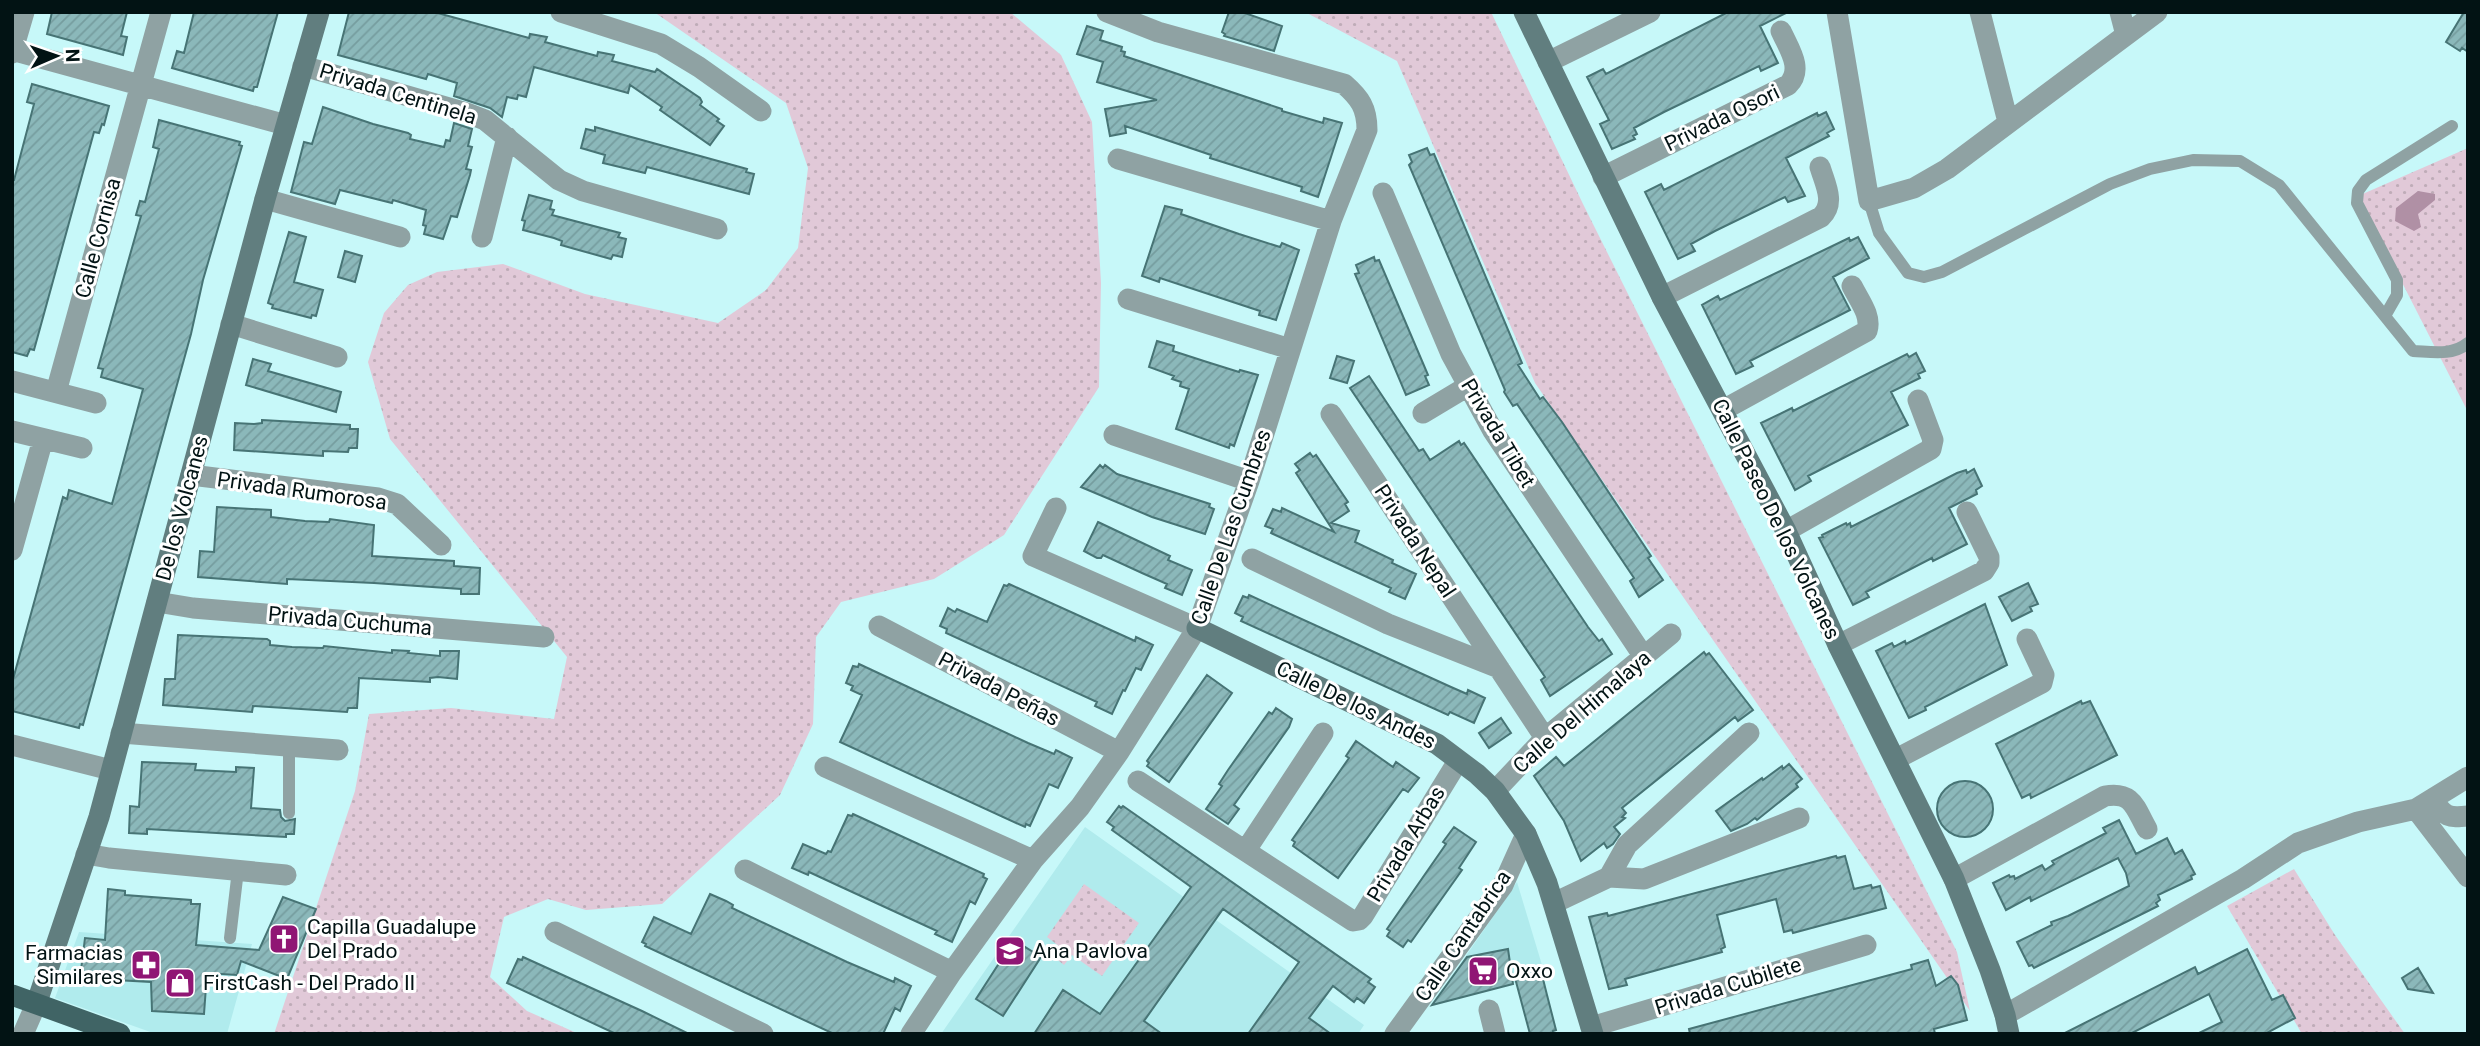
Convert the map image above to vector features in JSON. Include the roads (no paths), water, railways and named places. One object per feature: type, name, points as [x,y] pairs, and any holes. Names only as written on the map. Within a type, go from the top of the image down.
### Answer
[{"type":"main road","points":[[12,995],[120,1034]]},
{"type":"street","points":[[24,12],[12,51],[285,125]]},
{"type":"street","name":"Calle Cornisa","points":[[56,392],[161,12]]},
{"type":"street","name":"De los Volcanes","points":[[37,1002],[111,770],[285,125],[320,12]]},
{"type":"street","points":[[561,12],[661,44],[761,111]]},
{"type":"street","name":"Calle De Las Cumbres","points":[[911,1034],[1033,860],[1080,807],[1119,752],[1197,628],[1249,481],[1331,221],[1367,130],[1367,114],[1360,98],[1344,84],[1158,32],[1107,12]]},
{"type":"street","name":"Calle Paseo De los Volcanes","points":[[1524,12],[1662,297],[1787,531],[1838,645],[1954,879],[1976,932],[2007,1024]]},
{"type":"street","points":[[1548,62],[1650,12]]},
{"type":"street","points":[[1837,12],[1869,201],[1914,188],[1947,169],[2157,12]]},
{"type":"street","points":[[1980,12],[2008,122]]},
{"type":"street","points":[[2120,12],[2126,35]]},
{"type":"street","name":"Privada Osori","points":[[1603,177],[1788,85],[1793,80],[1796,68],[1782,31]]},
{"type":"street","name":"Privada Centinela","points":[[303,66],[485,120],[559,180],[583,191],[717,229]]},
{"type":"street","points":[[482,237],[507,136]]},
{"type":"street","points":[[1118,159],[1331,221]]},
{"type":"street","points":[[1662,297],[1826,213],[1829,202],[1820,167]]},
{"type":"street","name":"Privada Tibet","points":[[1383,192],[1451,354],[1493,431],[1644,657]]},
{"type":"street","points":[[265,200],[400,237]]},
{"type":"street","points":[[1723,410],[1867,331],[1867,315],[1852,286]]},
{"type":"street","points":[[1128,299],[1290,349]]},
{"type":"street","points":[[231,324],[337,357]]},
{"type":"street","points":[[12,381],[96,403]]},
{"type":"street","points":[[1423,413],[1468,386]]},
{"type":"street","points":[[1787,531],[1931,449],[1933,440],[1918,400]]},
{"type":"street","name":"Privada Nepal","points":[[1331,414],[1545,738]]},
{"type":"street","points":[[12,431],[82,448]]},
{"type":"street","points":[[1114,435],[1249,481]]},
{"type":"street","points":[[12,550],[43,439]]},
{"type":"street","name":"Privada Rumorosa","points":[[191,475],[378,498],[397,504],[440,545]]},
{"type":"street","points":[[1056,508],[1033,556],[1197,628]]},
{"type":"street","points":[[1838,645],[1984,571],[1989,557],[1967,512]]},
{"type":"street","points":[[1251,559],[1388,624],[1499,668]]},
{"type":"street","name":"Privada Cuchuma","points":[[157,602],[193,608],[544,637]]},
{"type":"street","name":"Privada Peñas","points":[[879,626],[1119,752]]},
{"type":"street","name":"Calle De los Andes","points":[[1197,628],[1437,744],[1495,791],[1526,834],[1554,903],[1592,1031]]},
{"type":"street","name":"Calle Del Himalaya","points":[[1495,791],[1545,738],[1671,634]]},
{"type":"street","points":[[1896,759],[2042,683],[2045,675],[2027,639]]},
{"type":"street","points":[[121,733],[338,750]]},
{"type":"street","points":[[1246,850],[1323,733]]},
{"type":"street","points":[[1609,877],[1627,845],[1749,733]]},
{"type":"street","points":[[12,744],[111,770]]},
{"type":"street","name":"Privada Arbas","points":[[1138,781],[1353,921],[1359,920],[1458,761]]},
{"type":"street","points":[[825,767],[1033,860]]},
{"type":"street","points":[[2007,1024],[2298,843],[2358,822],[2425,804],[2468,777]]},
{"type":"street","points":[[1954,879],[2105,796],[2125,796],[2147,829]]},
{"type":"street","points":[[2425,804],[2450,817],[2468,816]]},
{"type":"street","points":[[2425,804],[2468,877]]},
{"type":"street","points":[[1554,903],[1609,877],[1644,879],[1800,818]]},
{"type":"street","name":"Calle Cantabrica","points":[[1395,1034],[1503,885],[1526,834]]},
{"type":"street","points":[[86,853],[286,875]]},
{"type":"street","points":[[745,870],[952,972]]},
{"type":"street","points":[[555,932],[763,1034]]},
{"type":"street","name":"Privada Cubilete","points":[[1592,1031],[1866,944]]},
{"type":"street","points":[[23,1034],[37,1002]]},
{"type":"street","points":[[1489,1010],[1495,1034]]},
{"type":"lane","points":[[2385,316],[2398,295],[2397,279],[2357,203],[2358,191],[2366,180],[2452,126]]},
{"type":"lane","points":[[1869,201],[1879,233],[1908,273],[1924,277],[1942,272],[2120,180],[2150,169],[2193,160],[2240,161],[2279,185],[2413,351],[2448,353],[2468,343]]},
{"type":"lane","points":[[289,746],[289,813]]},
{"type":"lane","points":[[230,938],[238,870]]},
{"type":"place","name":"Capilla Guadalupe Del Prado","points":[[284,939]]},
{"type":"place","name":"Ana Pavlova","points":[[1010,951]]},
{"type":"place","name":"Farmacias Similares","points":[[146,965]]},
{"type":"place","name":"Oxxo","points":[[1483,971]]},
{"type":"place","name":"FirstCash - Del Prado II","points":[[180,983]]}]
